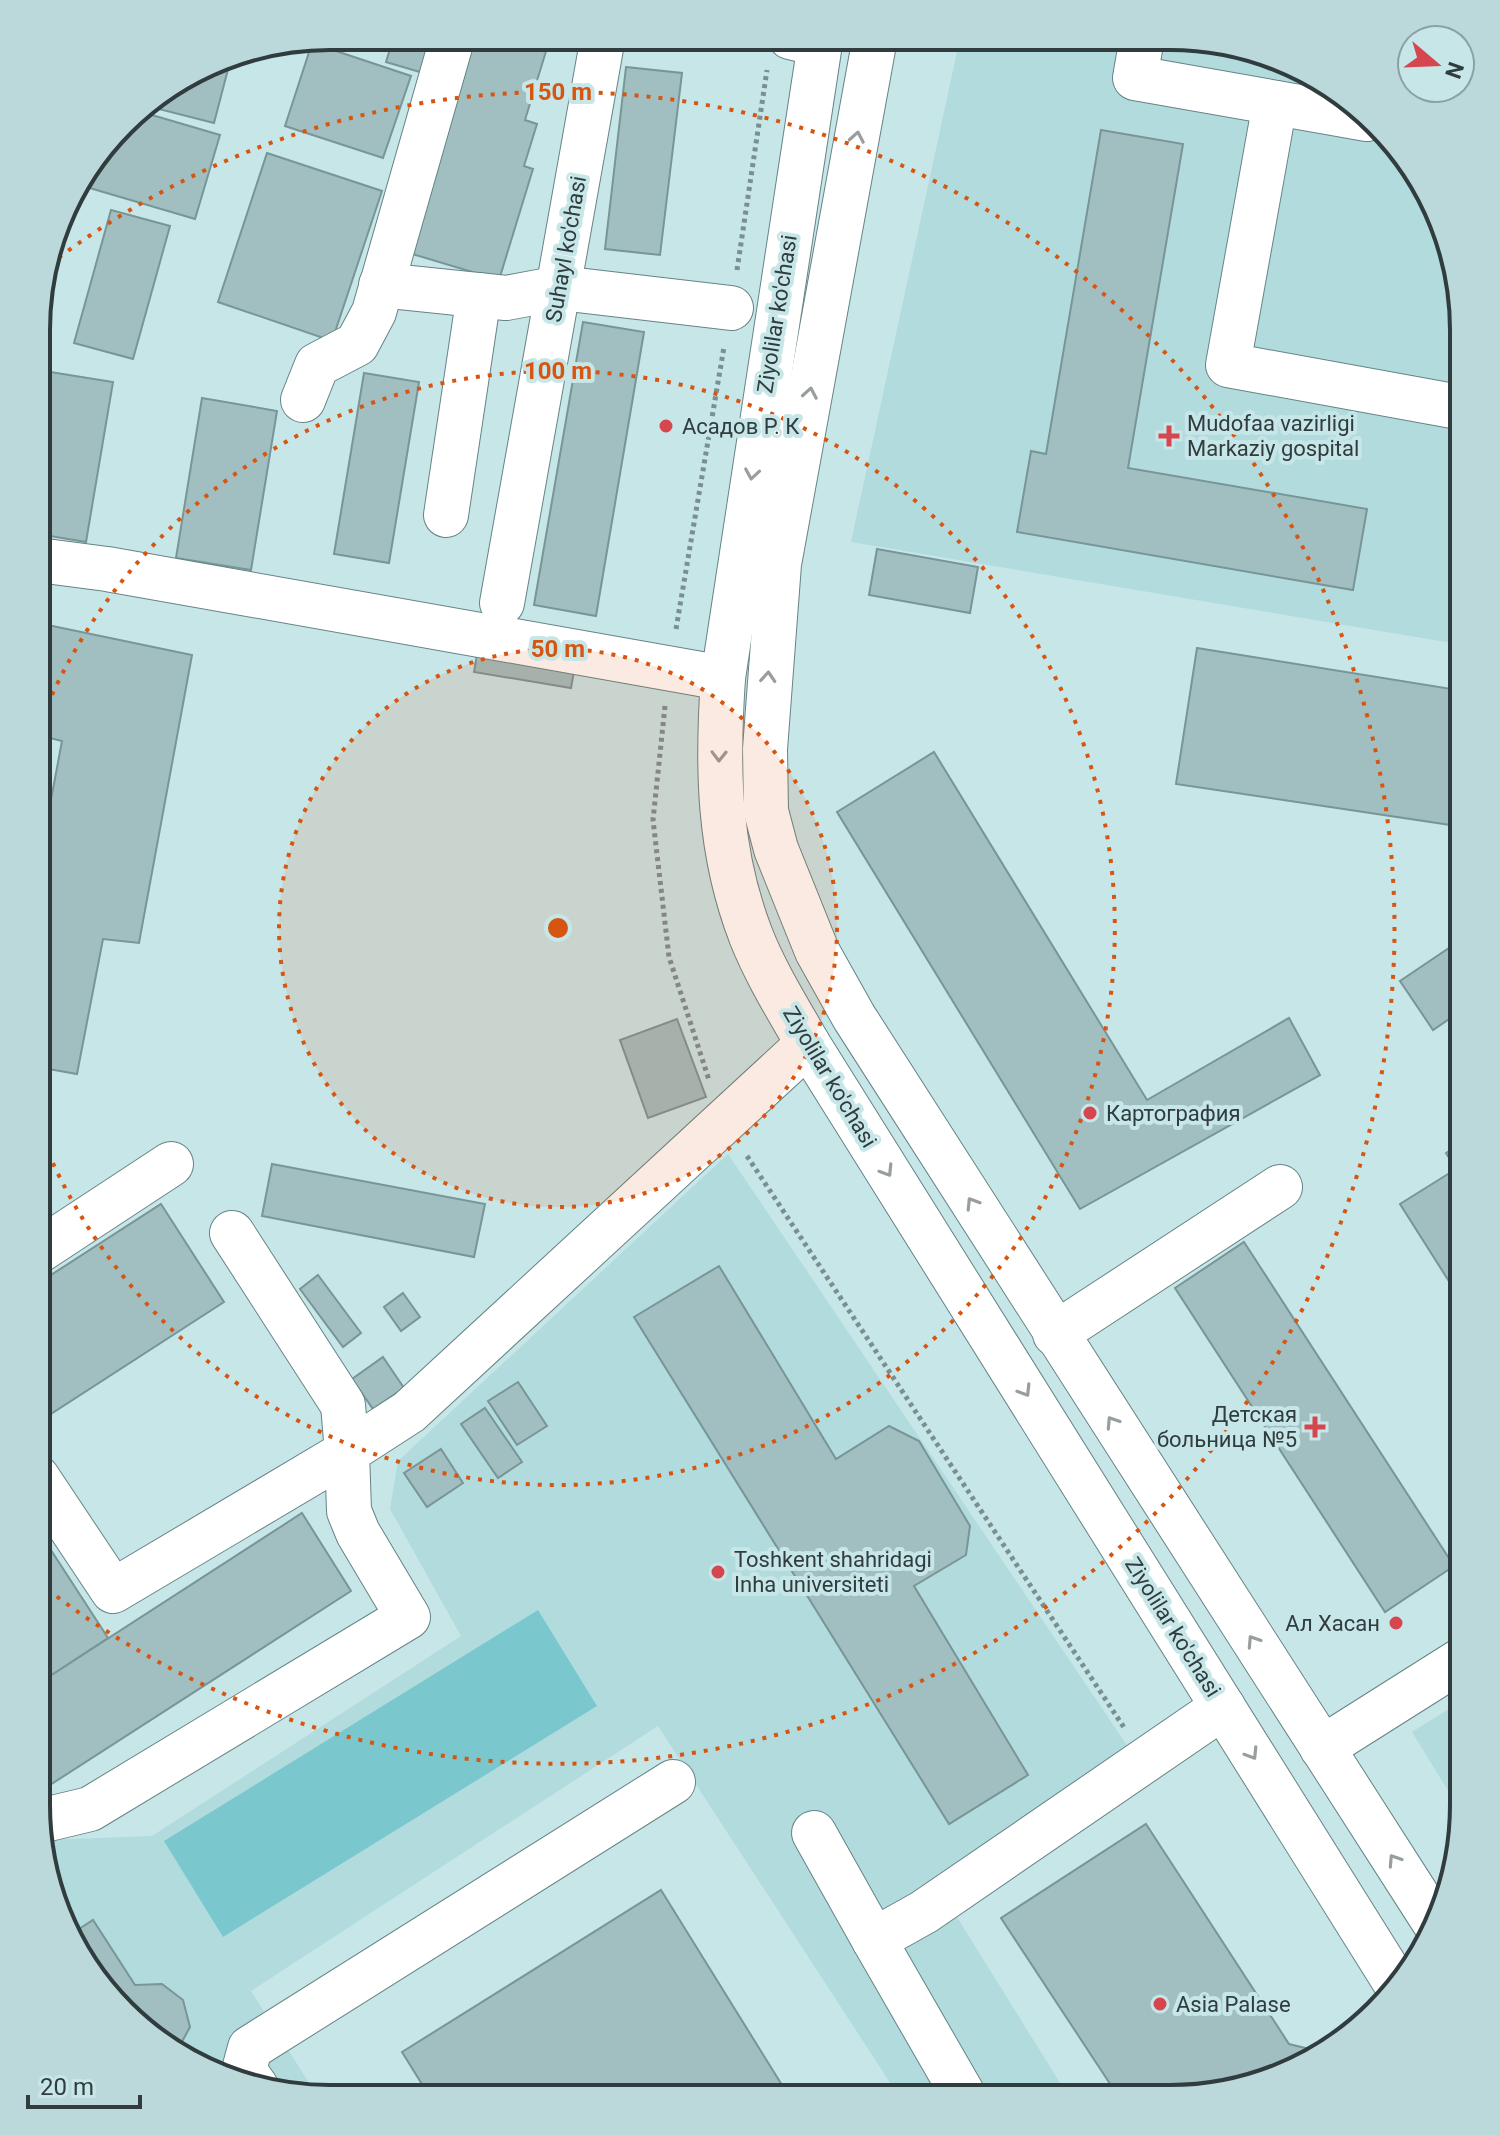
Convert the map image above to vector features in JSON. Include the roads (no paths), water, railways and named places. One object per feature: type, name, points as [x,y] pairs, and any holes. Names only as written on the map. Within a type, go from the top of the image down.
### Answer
[{"type":"main road","points":[[303,400],[317,365],[357,344],[374,312],[449,50]]},
{"type":"main road","name":"Suhayl ko'chasi","points":[[502,603],[601,50]]},
{"type":"main road","name":"Ziyolilar ko'chasi","points":[[809,50],[723,678],[719,783],[728,859],[752,938],[808,1044],[1391,1976]]},
{"type":"main road","name":"Ziyolilar ko'chasi","points":[[873,50],[779,564],[767,688],[766,811],[795,902],[817,951],[854,1017],[1428,1912]]},
{"type":"main road","points":[[1140,50],[1135,78],[1351,116]]},
{"type":"main road","points":[[1275,103],[1228,365],[1450,405]]},
{"type":"main road","points":[[381,285],[506,298],[560,288],[731,308]]},
{"type":"main road","points":[[446,515],[479,295]]},
{"type":"main road","points":[[50,562],[723,678]]},
{"type":"main road","points":[[50,1496],[113,1591],[347,1452],[409,1412],[808,1044]]},
{"type":"main road","points":[[50,1243],[171,1164]]},
{"type":"main road","points":[[1055,1334],[1280,1187]]},
{"type":"main road","points":[[51,1818],[90,1809],[408,1617],[349,1511],[343,1405],[232,1233]]},
{"type":"main road","points":[[1322,1748],[1449,1668]]},
{"type":"main road","points":[[874,1940],[924,1912],[1223,1707]]},
{"type":"main road","points":[[245,2071],[250,2048],[673,1782]]},
{"type":"main road","points":[[814,1833],[958,2085]]},
{"type":"place","name":"Асадов Р. К","points":[[666,426]]},
{"type":"place","name":"Mudofaa vazirligi Markaziy gospital","points":[[1169,436]]},
{"type":"place","name":"Картография","points":[[1090,1113]]},
{"type":"place","name":"Детская больница №5","points":[[1315,1427]]},
{"type":"place","name":"Toshkent shahridagi Inha universiteti","points":[[718,1572]]},
{"type":"place","name":"Ал Хасан","points":[[1396,1623]]},
{"type":"place","name":"Asia Palase","points":[[1160,2004]]}]
